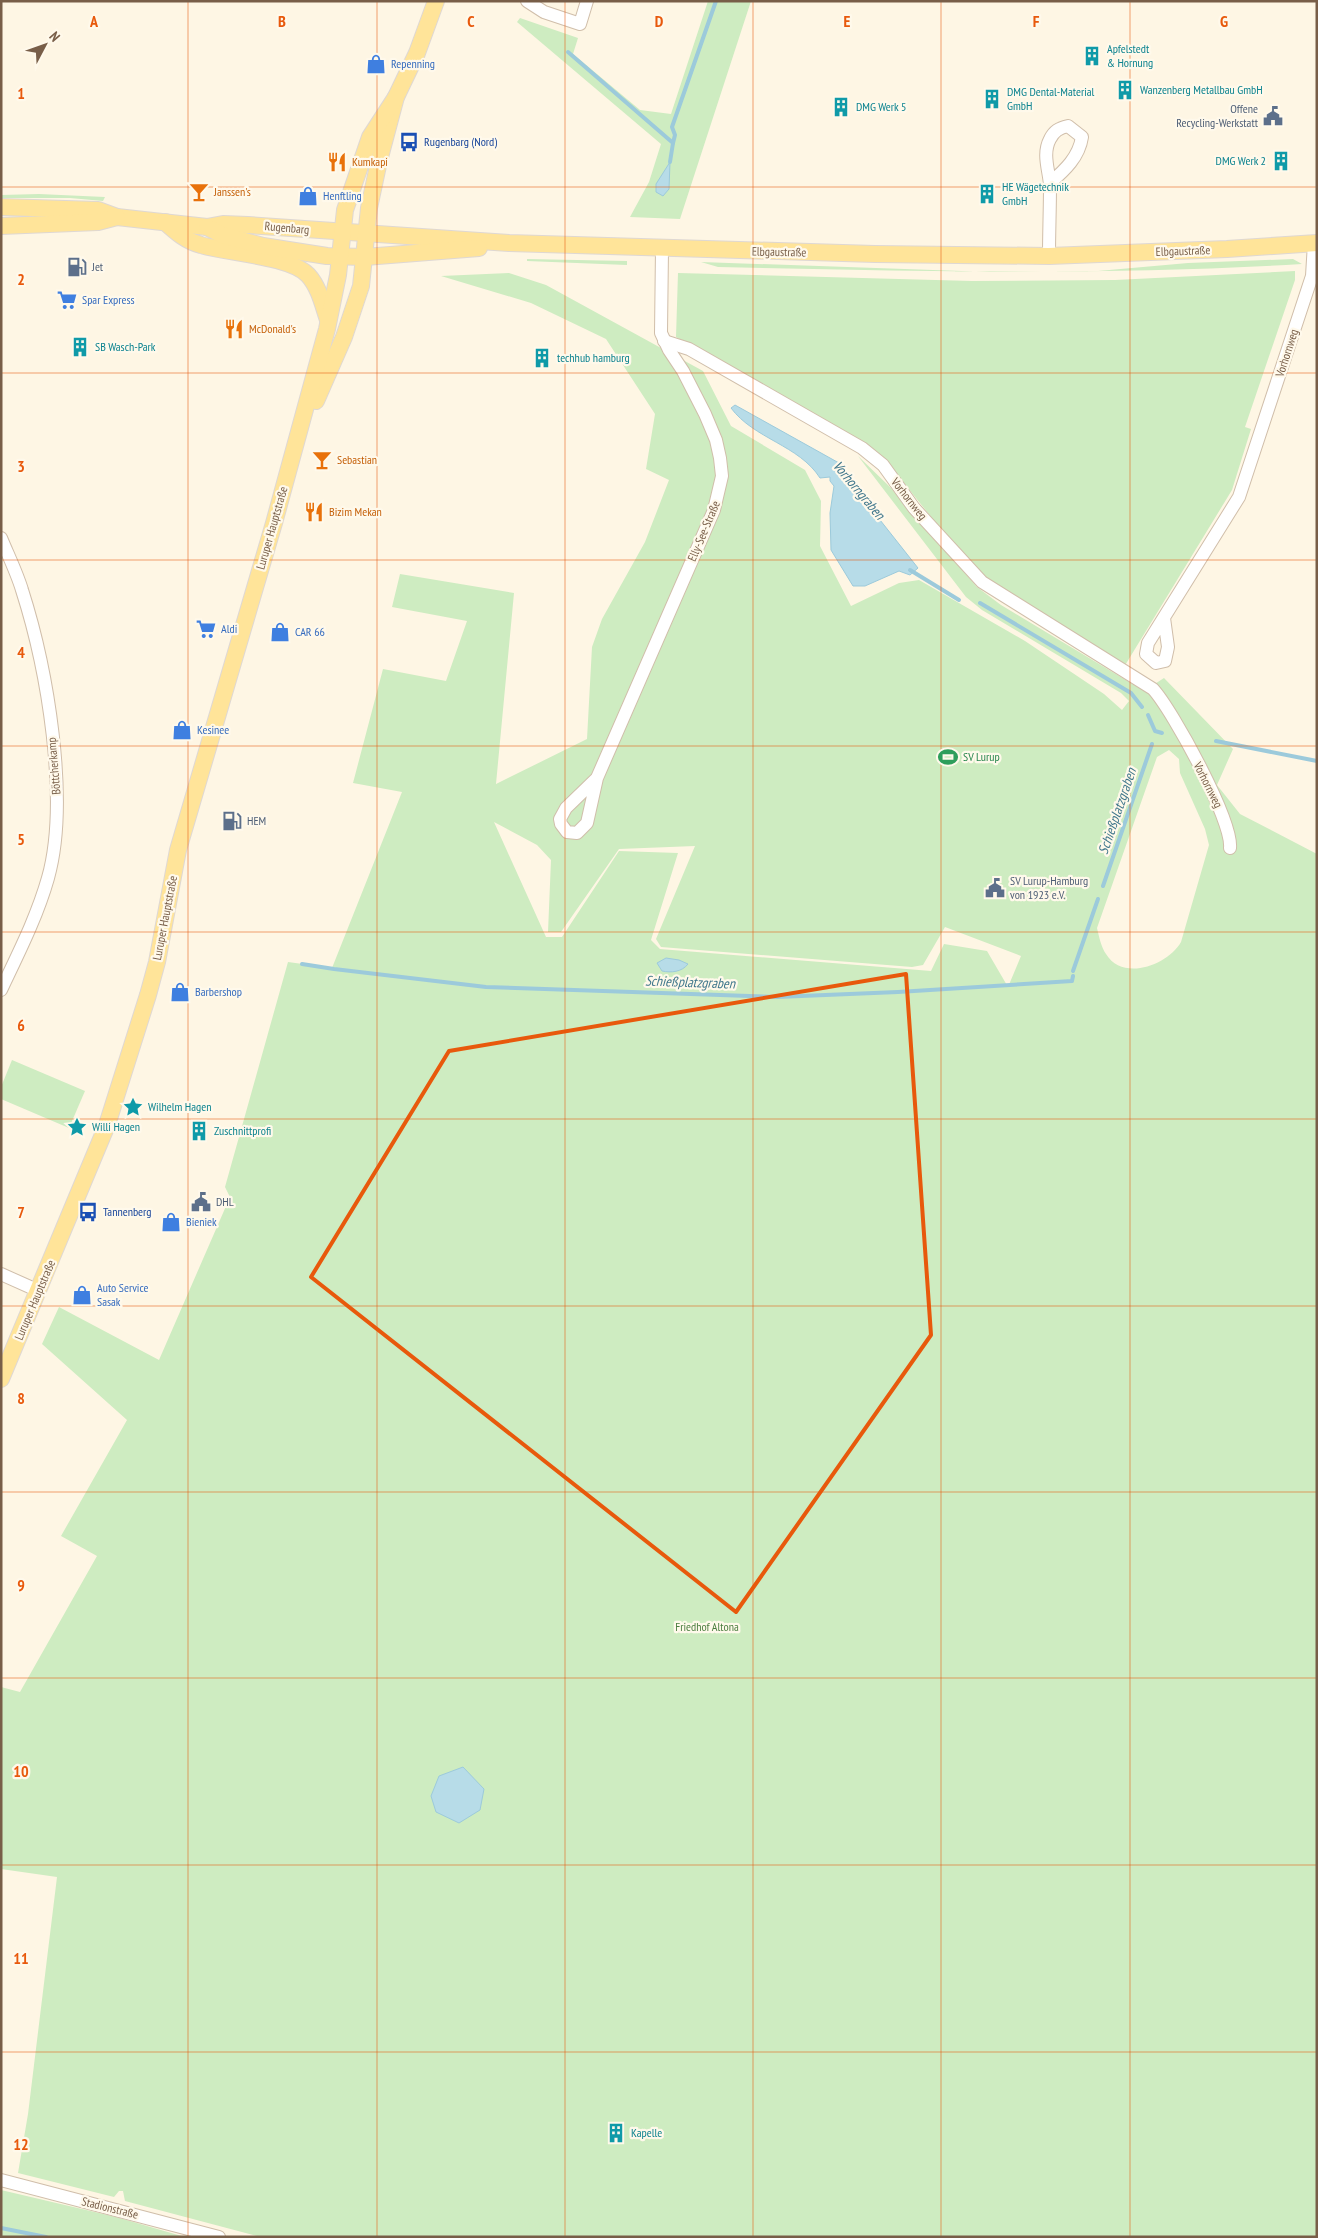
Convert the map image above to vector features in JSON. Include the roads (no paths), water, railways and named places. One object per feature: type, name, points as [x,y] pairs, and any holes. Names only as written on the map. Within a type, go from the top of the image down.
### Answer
[{"type":"main road","name":"Luruper Hauptstraße","points":[[294,446],[309,418],[354,312],[363,280],[362,257],[353,233],[348,200],[370,136],[396,97],[416,53],[436,1]]},
{"type":"main road","name":"Luruper Hauptstraße","points":[[1,1378],[107,1125],[148,995],[157,962],[178,850],[294,446],[328,320],[338,276],[339,257],[353,233],[368,217],[372,186],[396,97]]},
{"type":"main road","name":"Rugenbarg","points":[[1,207],[98,210],[117,218]]},
{"type":"main road","name":"Rugenbarg","points":[[1,226],[98,222],[117,218],[207,227],[223,224],[248,225],[353,233]]},
{"type":"main road","points":[[165,222],[184,238],[200,245],[286,263],[304,271],[316,287],[328,320]]},
{"type":"main road","name":"Rugenbarg","points":[[207,227],[222,235],[263,246],[339,257],[362,257]]},
{"type":"main road","points":[[322,231],[333,242],[339,257]]},
{"type":"main road","name":"Elbgaustraße","points":[[353,233],[465,238],[508,243],[662,249],[1049,256],[1227,249],[1316,243]]},
{"type":"main road","points":[[353,233],[385,256]]},
{"type":"main road","name":"Elbgaustraße","points":[[362,257],[508,243]]},
{"type":"main road","points":[[338,276],[346,265],[362,257]]},
{"type":"street","points":[[526,1],[544,12],[580,24],[587,1]]},
{"type":"street","points":[[1049,256],[1050,183]]},
{"type":"street","name":"Vorhornweg","points":[[1152,661],[1146,654],[1146,649],[1239,497],[1312,276],[1316,243]]},
{"type":"street","name":"Elly-See-Straße","points":[[597,778],[714,510],[720,486],[720,458],[716,440],[687,379],[664,341],[661,326],[662,249]]},
{"type":"street","name":"Vorhornweg","points":[[664,341],[689,349],[862,448],[883,465],[914,508],[982,582],[1140,680],[1160,696],[1225,818],[1229,832],[1230,848]]},
{"type":"street","name":"Böttcherkamp","points":[[1,538],[22,588],[37,646],[49,716],[57,801],[55,839],[48,879],[3,987]]},
{"type":"street","points":[[1140,680],[1152,661],[1161,663],[1167,658],[1168,647],[1164,618]]},
{"type":"street","points":[[1,1274],[39,1291]]},
{"type":"street","name":"Stadionstraße","points":[[1,2180],[219,2237]]},
{"type":"water","points":[[670,162],[669,189],[663,196],[656,192],[656,184]]},
{"type":"water","points":[[735,405],[839,463],[839,471],[843,471],[845,480],[850,482],[918,568],[910,575],[899,571],[865,586],[853,586],[831,550],[830,513],[834,486],[830,481],[830,477],[820,478],[800,458],[741,419],[731,408]]},
{"type":"water","points":[[666,958],[688,964],[683,969],[676,971],[662,971],[657,963]]},
{"type":"water","points":[[463,1767],[484,1789],[480,1810],[459,1823],[436,1812],[431,1796],[439,1776]]},
{"type":"waterway","points":[[673,143],[675,135],[672,127],[716,1]]},
{"type":"waterway","points":[[568,52],[673,143],[670,162]]},
{"type":"waterway","name":"Vorhorngraben","points":[[910,570],[959,600]]},
{"type":"waterway","name":"Vorhorngraben","points":[[980,603],[1131,693],[1142,707]]},
{"type":"waterway","name":"Vorhorngraben","points":[[1148,715],[1155,731],[1162,733]]},
{"type":"waterway","name":"Schießplatzgraben","points":[[1216,741],[1317,761]]},
{"type":"waterway","name":"Schießplatzgraben","points":[[1103,886],[1152,744]]},
{"type":"waterway","name":"Schießplatzgraben","points":[[1073,971],[1098,899]]},
{"type":"waterway","name":"Schießplatzgraben","points":[[302,964],[486,987],[777,997],[898,992],[1072,981],[1073,976]]},
{"type":"waterway","points":[[1,2228],[46,2237]]},
{"type":"place","name":"Apfelstedt & Hornung","points":[[1092,56]]},
{"type":"place","name":"Repenning","points":[[376,64]]},
{"type":"place","name":"Wanzenberg Metallbau GmbH","points":[[1125,90]]},
{"type":"place","name":"DMG Dental-Material GmbH","points":[[992,99]]},
{"type":"place","name":"DMG Werk 5","points":[[841,107]]},
{"type":"place","name":"Offene Recycling-Werkstatt","points":[[1273,116]]},
{"type":"place","name":"Rugenbarg (Nord)","points":[[409,142]]},
{"type":"place","name":"DMG Werk 2","points":[[1281,161]]},
{"type":"place","name":"Kumkapi","points":[[337,162]]},
{"type":"place","name":"Janssen's","points":[[199,192]]},
{"type":"place","name":"HE Wägetechnik GmbH","points":[[987,194]]},
{"type":"place","name":"Henftling","points":[[308,196]]},
{"type":"place","name":"Jet","points":[[77,267]]},
{"type":"place","name":"Spar Express","points":[[67,300]]},
{"type":"place","name":"McDonald's","points":[[234,329]]},
{"type":"place","name":"SB Wasch-Park","points":[[80,347]]},
{"type":"place","name":"techhub hamburg","points":[[542,358]]},
{"type":"place","name":"Sebastian","points":[[322,460]]},
{"type":"place","name":"Bizim Mekan","points":[[314,512]]},
{"type":"place","name":"Aldi","points":[[206,629]]},
{"type":"place","name":"CAR 66","points":[[280,632]]},
{"type":"place","name":"Kesinee","points":[[182,730]]},
{"type":"place","name":"SV Lurup","points":[[948,757]]},
{"type":"place","name":"HEM","points":[[232,821]]},
{"type":"place","name":"SV Lurup-Hamburg von 1923 e.V.","points":[[995,888]]},
{"type":"place","name":"Barbershop","points":[[180,992]]},
{"type":"place","name":"Wilhelm Hagen","points":[[133,1107]]},
{"type":"place","name":"Willi Hagen","points":[[77,1127]]},
{"type":"place","name":"Zuschnittprofi","points":[[199,1131]]},
{"type":"place","name":"DHL","points":[[201,1202]]},
{"type":"place","name":"Tannenberg","points":[[88,1212]]},
{"type":"place","name":"Bieniek","points":[[171,1222]]},
{"type":"place","name":"Auto Service Sasak","points":[[82,1295]]},
{"type":"place","name":"Kapelle","points":[[616,2133]]},
{"type":"park label","name":"Friedhof Altona","points":[[707,1627]]}]
